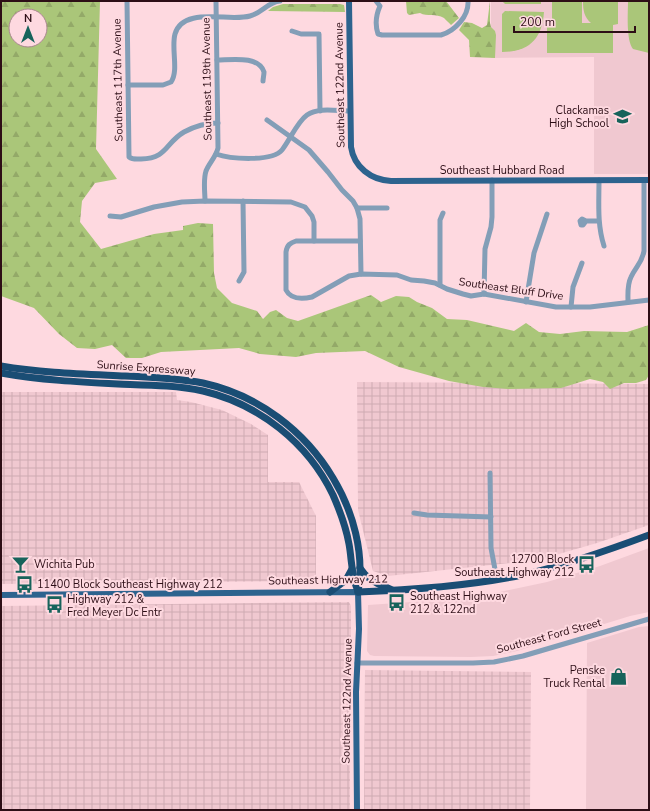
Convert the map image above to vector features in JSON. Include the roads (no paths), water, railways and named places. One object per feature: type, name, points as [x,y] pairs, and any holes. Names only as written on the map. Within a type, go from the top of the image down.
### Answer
[{"type":"highway","name":"Sunrise Expressway","points":[[1,366],[71,374],[182,380],[218,387],[251,400],[271,412],[297,432],[313,450],[330,472],[340,491],[350,514],[356,536],[360,568],[358,592]]},
{"type":"highway","name":"Sunrise Expressway","points":[[1,373],[68,381],[181,387],[219,396],[251,409],[290,437],[305,452],[322,476],[334,499],[343,522],[349,545],[354,582],[358,592]]},
{"type":"highway","name":"Southeast Highway 212","points":[[358,592],[443,587],[497,580],[539,571],[577,560],[649,536]]},
{"type":"highway","points":[[360,568],[372,582],[394,590]]},
{"type":"highway","points":[[330,592],[346,580],[352,569]]},
{"type":"main road","name":"Southeast 122nd Avenue","points":[[348,1],[351,150],[360,167]]},
{"type":"main road","name":"Southeast Hubbard Road","points":[[360,167],[369,175],[378,179],[387,180],[646,180]]},
{"type":"main road","name":"Southeast 122nd Avenue","points":[[357,810],[358,592]]},
{"type":"main road","name":"Southeast Highway 212","points":[[1,595],[358,592]]},
{"type":"street","name":"Southeast 117th Avenue","points":[[127,1],[128,155],[130,158],[155,158],[185,131],[203,124],[218,123]]},
{"type":"street","name":"Southeast 119th Avenue","points":[[205,201],[206,175],[218,148],[216,1]]},
{"type":"street","points":[[128,85],[164,85],[171,82],[174,74],[174,43],[176,29],[189,18],[239,18],[252,16],[258,14],[277,1]]},
{"type":"street","points":[[376,1],[380,6],[377,14],[376,30],[378,34],[382,35],[441,35],[447,33],[460,23],[466,15],[468,1]]},
{"type":"street","points":[[292,31],[301,34],[319,34],[320,111]]},
{"type":"street","points":[[217,60],[245,59],[254,62],[260,66],[264,72],[263,81]]},
{"type":"street","points":[[216,154],[227,157],[271,157],[281,152],[301,121],[307,115],[320,111],[350,111]]},
{"type":"street","points":[[267,120],[291,136],[315,156],[353,201],[360,219],[361,274]]},
{"type":"street","points":[[484,294],[485,249],[492,217],[492,180]]},
{"type":"street","points":[[599,180],[598,221],[604,246]]},
{"type":"street","points":[[628,302],[629,281],[641,262],[644,251],[646,180]]},
{"type":"street","points":[[110,216],[121,218],[168,204],[205,201],[291,202],[300,204],[312,216],[314,241],[360,241]]},
{"type":"street","points":[[239,281],[244,272],[243,201]]},
{"type":"street","points":[[357,208],[387,208]]},
{"type":"street","points":[[440,286],[440,220],[443,213]]},
{"type":"street","points":[[526,302],[534,253],[547,214]]},
{"type":"street","points":[[586,221],[598,221]]},
{"type":"street","name":"Southeast Bluff Drive","points":[[314,241],[296,241],[287,246],[286,290],[291,296],[296,298],[312,297],[349,276],[361,274],[397,275],[411,280],[424,281],[471,296],[484,294],[556,307],[590,307],[649,300]]},
{"type":"street","points":[[571,307],[573,287],[582,263]]},
{"type":"street","points":[[490,473],[491,548],[497,580]]},
{"type":"street","points":[[414,513],[427,515],[491,517]]},
{"type":"street","name":"Southeast Ford Street","points":[[357,663],[494,662],[523,656],[649,619]]},
{"type":"place","name":"Clackamas High School","points":[[622,116]]},
{"type":"place","name":"Wichita Pub","points":[[21,564]]},
{"type":"place","name":"12700 Block Southeast Highway 212","points":[[587,565]]},
{"type":"place","name":"11400 Block Southeast Highway 212","points":[[24,584]]},
{"type":"place","name":"Southeast Highway 212 & 122nd","points":[[397,602]]},
{"type":"place","name":"Highway 212 & Fred Meyer Dc Entr","points":[[54,605]]},
{"type":"place","name":"Penske Truck Rental","points":[[618,676]]}]
